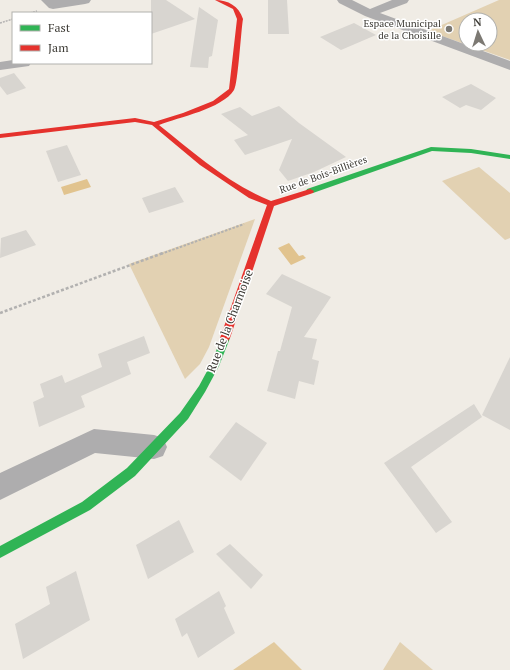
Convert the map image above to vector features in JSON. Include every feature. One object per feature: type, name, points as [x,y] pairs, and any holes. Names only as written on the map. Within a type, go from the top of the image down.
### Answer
[{"type":"street","points":[[47,0],[53,5],[85,0]]},
{"type":"street","points":[[154,124],[218,103],[228,95],[232,89],[240,11],[234,6],[217,0]]},
{"type":"street","points":[[343,0],[369,13],[510,66]]},
{"type":"street","points":[[369,13],[403,0]]},
{"type":"street","points":[[0,66],[16,64]]},
{"type":"street","name":"Rue de Bois-Billières","points":[[1,134],[135,120],[154,124],[202,164],[252,196],[271,204],[408,156],[431,150],[471,151],[510,157]]},
{"type":"street","name":"Rue de la Charmoise","points":[[0,552],[86,506],[131,472],[184,416],[202,389],[216,363],[269,215],[271,204]]},
{"type":"street","points":[[0,487],[94,441],[154,447]]},
{"type":"path","points":[[0,23],[12,19]]},
{"type":"path","points":[[0,313],[269,215]]},
{"type":"shaded area","points":[[499,0],[510,0],[510,60],[487,52],[498,52],[498,12],[472,12]]},
{"type":"shaded area","points":[[458,18],[458,42],[428,31]]},
{"type":"shaded area","points":[[479,167],[510,193],[510,238],[505,240],[442,181]]},
{"type":"shaded area","points":[[87,179],[91,187],[64,195],[61,187]]},
{"type":"shaded area","points":[[255,219],[209,347],[200,364],[185,379],[129,264]]},
{"type":"shaded area","points":[[289,243],[299,256],[303,255],[306,258],[291,265],[278,248]]},
{"type":"shaded area","points":[[274,642],[302,670],[233,670]]},
{"type":"shaded area","points":[[400,642],[433,670],[383,670]]},
{"type":"building","points":[[151,0],[166,0],[195,19],[152,34]]},
{"type":"building","points":[[268,0],[287,0],[289,34],[268,34]]},
{"type":"building","points":[[199,7],[218,20],[212,56],[209,57],[208,68],[190,67]]},
{"type":"building","points":[[354,23],[376,35],[341,50],[320,37]]},
{"type":"building","points":[[14,73],[26,88],[7,95],[0,86],[0,78]]},
{"type":"building","points":[[471,84],[496,98],[481,110],[466,105],[460,108],[442,97]]},
{"type":"building","points":[[279,106],[299,123],[346,157],[314,172],[288,181],[279,170],[292,139],[245,155],[234,140],[248,135],[221,114],[240,107],[252,116]]},
{"type":"building","points":[[67,145],[81,175],[58,182],[46,151]]},
{"type":"building","points":[[175,187],[184,202],[149,213],[142,198]]},
{"type":"building","points":[[26,230],[36,245],[0,258],[1,238]]},
{"type":"building","points":[[282,274],[331,297],[304,337],[317,339],[312,359],[319,361],[314,385],[299,381],[295,399],[267,391],[292,307],[266,294]]},
{"type":"building","points":[[144,336],[150,353],[127,362],[131,374],[81,396],[85,407],[39,427],[33,402],[44,397],[40,384],[62,375],[65,383],[102,367],[98,354]]},
{"type":"building","points":[[510,357],[510,430],[482,415]]},
{"type":"building","points":[[474,404],[482,417],[411,467],[452,522],[436,533],[384,463]]},
{"type":"building","points":[[236,422],[267,443],[241,481],[209,457]]},
{"type":"building","points":[[179,520],[194,552],[148,579],[136,545]]},
{"type":"building","points":[[230,544],[263,575],[251,589],[216,554]]},
{"type":"building","points":[[76,571],[90,620],[23,659],[15,624],[50,604],[46,587]]},
{"type":"building","points":[[219,591],[226,606],[224,608],[235,633],[198,658],[187,633],[182,637],[175,619]]},
{"type":"traffic: fast","points":[[310,191],[431,149],[471,151],[510,157]]},
{"type":"traffic: fast","points":[[0,552],[86,506],[131,472],[184,416],[202,389],[216,363],[225,338]]},
{"type":"traffic: jam","points":[[154,124],[206,107],[224,96],[232,89],[240,19],[235,8],[229,4],[217,0]]},
{"type":"traffic: jam","points":[[0,136],[135,120],[154,124],[202,163],[252,196],[271,204],[310,191]]},
{"type":"traffic: jam","points":[[225,338],[271,204]]},
{"type":"place","name":"Espace Municipal de la Choisille","points":[[449,29]]}]
